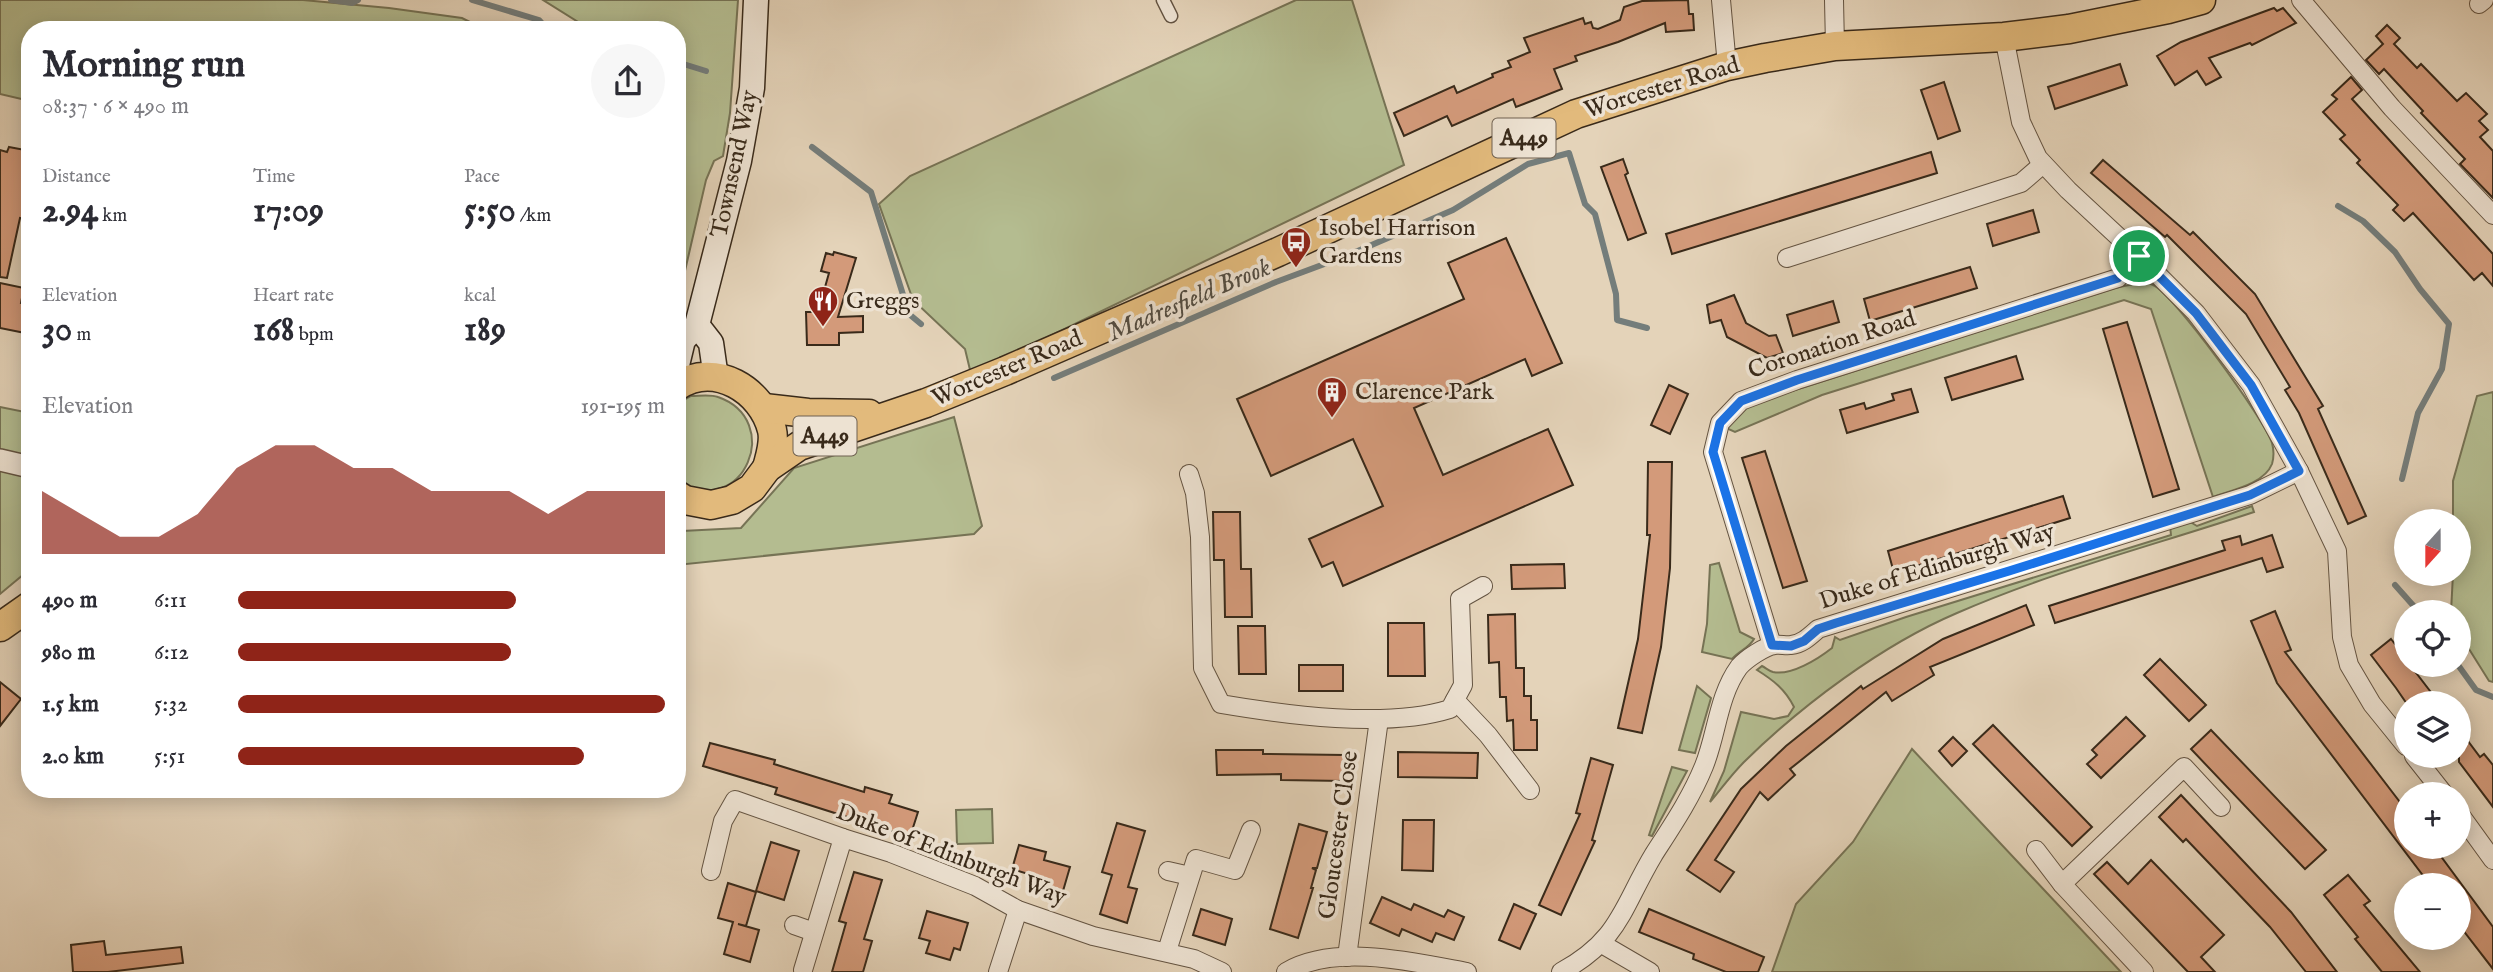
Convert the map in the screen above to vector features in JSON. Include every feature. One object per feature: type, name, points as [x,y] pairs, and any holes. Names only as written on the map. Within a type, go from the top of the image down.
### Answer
[{"type":"highway","name":"Worcester Road","points":[[888,415],[926,403],[1005,371],[1170,300],[1576,114],[1727,66],[1835,46],[2004,37],[2068,29],[2124,9],[2201,0]]},
{"type":"highway","points":[[686,381],[705,377],[716,378]]},
{"type":"highway","name":"A449","points":[[716,378],[729,381],[754,396],[764,408],[772,432],[772,449],[767,468]]},
{"type":"highway","name":"A449","points":[[764,408],[808,413],[888,415]]},
{"type":"highway","name":"A449","points":[[686,500],[711,505],[732,500],[752,488],[767,468],[799,446],[888,415]]},
{"type":"highway","points":[[0,627],[21,612]]},
{"type":"main road","name":"Townsend Way","points":[[686,337],[697,325],[739,161],[753,74],[756,0]]},
{"type":"main road","points":[[697,325],[711,344],[716,378]]},
{"type":"street","points":[[1163,0],[1171,16]]},
{"type":"street","points":[[1721,0],[1727,66]]},
{"type":"street","points":[[1834,0],[1835,46]]},
{"type":"street","points":[[2301,0],[2392,108],[2493,215]]},
{"type":"street","points":[[2004,37],[2021,122],[2038,158],[2196,313],[2251,385],[2299,471],[2337,551],[2342,637],[2349,665],[2372,704],[2394,731]]},
{"type":"street","points":[[1787,258],[1827,255],[2021,183],[2043,164]]},
{"type":"street","name":"Coronation Road","points":[[1772,645],[1713,452],[1720,423],[1741,401],[1797,380],[2118,278],[2139,256]]},
{"type":"street","points":[[0,460],[21,465]]},
{"type":"street","name":"Duke of Edinburgh Way","points":[[1561,972],[1602,944],[1625,911],[1653,856],[1677,820],[1704,766],[1722,701],[1741,665],[1772,645],[1791,646],[1804,641],[1818,629],[2250,495],[2299,471]]},
{"type":"street","name":"Gloucester Close","points":[[1189,474],[1195,493],[1200,537],[1203,668],[1221,704],[1282,715],[1379,719],[1437,713],[1450,709],[1455,700]]},
{"type":"street","points":[[1483,586],[1460,600],[1463,685],[1455,700],[1509,761],[1530,790]]},
{"type":"street","name":"Gloucester Close","points":[[1347,957],[1379,719]]},
{"type":"street","points":[[2062,884],[2184,767],[2221,807]]},
{"type":"street","points":[[2423,768],[2435,782]]},
{"type":"street","name":"Duke of Edinburgh Way","points":[[711,871],[723,821],[735,800],[891,853],[975,886],[1018,910],[1093,936],[1194,958],[1222,972]]},
{"type":"street","points":[[1167,951],[1196,859],[1235,870],[1251,830]]},
{"type":"street","points":[[2471,830],[2493,860]]},
{"type":"street","points":[[803,970],[843,838]]},
{"type":"street","points":[[2036,850],[2062,884],[2144,972]]},
{"type":"street","points":[[1168,871],[1190,876]]},
{"type":"street","points":[[998,972],[1018,910]]},
{"type":"street","points":[[794,925],[814,932]]},
{"type":"street","points":[[1602,944],[1650,972]]},
{"type":"street","points":[[1286,972],[1321,958],[1347,957],[1391,960],[1464,972]]},
{"type":"green space","points":[[0,0],[303,0],[389,8],[468,21],[21,21],[21,99],[0,94]]},
{"type":"green space","points":[[543,0],[738,0],[730,113],[723,156],[714,161],[706,180],[686,266],[686,21],[577,21]]},
{"type":"green space","points":[[1296,0],[1352,0],[1404,165],[971,374],[965,349],[913,300],[879,204],[910,176]]},
{"type":"green space","points":[[2143,282],[2152,284],[2164,293],[2198,332],[2266,430],[2273,446],[2273,461],[2262,477],[2213,497],[2151,309],[2124,300],[1822,395],[1735,432],[1726,428],[1748,405],[2115,288]]},
{"type":"green space","points":[[2493,392],[2493,682],[2489,681],[2471,652],[2471,600],[2452,600],[2452,586],[2471,586],[2471,509],[2453,509],[2453,481],[2477,396]]},
{"type":"green space","points":[[708,395],[718,397],[738,409],[749,425],[752,444],[748,462],[737,478],[721,488],[701,490],[686,485],[686,399]]},
{"type":"green space","points":[[0,407],[21,411],[21,576],[0,594]]},
{"type":"green space","points":[[954,417],[982,526],[974,534],[686,564],[686,531],[741,528],[794,468]]},
{"type":"green space","points":[[2252,506],[2254,512],[2067,571],[1993,598],[1929,626],[1872,659],[1817,698],[1744,762],[1710,802],[1724,771],[1741,712],[1774,719],[1788,716],[1794,707],[1778,686],[1757,670],[1762,666],[1780,673],[1796,669],[1832,648],[1835,637],[1840,640],[2171,535],[2170,526],[2187,520],[2197,526]]},
{"type":"green space","points":[[1719,563],[1740,632],[1754,639],[1732,659],[1702,652],[1707,624],[1710,565]]},
{"type":"green space","points":[[1697,686],[1711,698],[1695,753],[1679,750]]},
{"type":"green space","points":[[1912,749],[2121,972],[1772,972],[1796,904],[1853,842]]},
{"type":"green space","points":[[1672,767],[1687,771],[1652,836],[1649,835]]},
{"type":"green space","points":[[992,809],[993,843],[957,844],[956,810]]},
{"type":"building","points":[[1688,0],[1689,14],[1693,14],[1694,30],[1666,32],[1665,23],[1575,56],[1577,61],[1554,69],[1562,89],[1516,107],[1513,99],[1452,126],[1447,116],[1404,136],[1394,113],[1454,86],[1457,93],[1511,67],[1508,61],[1530,52],[1524,38],[1583,18],[1585,24],[1591,22],[1593,28],[1598,29],[1620,20],[1624,7],[1642,1]]},
{"type":"building","points":[[2274,8],[2277,11],[2283,8],[2296,23],[2252,45],[2250,43],[2209,58],[2221,77],[2206,85],[2197,71],[2175,85],[2157,56],[2181,42]]},
{"type":"building","points":[[2387,25],[2400,38],[2394,44],[2417,68],[2421,64],[2457,101],[2466,93],[2487,114],[2479,121],[2488,130],[2480,137],[2493,151],[2493,198],[2460,164],[2465,159],[2421,113],[2423,111],[2384,69],[2379,74],[2366,60],[2383,44],[2376,36]]},
{"type":"building","points":[[2120,64],[2127,85],[2055,109],[2048,87]]},
{"type":"building","points":[[2351,77],[2362,90],[2352,99],[2493,254],[2493,286],[2482,273],[2474,280],[2413,213],[2404,221],[2393,210],[2398,205],[2357,163],[2360,160],[2340,139],[2345,135],[2323,112],[2337,99],[2332,95]]},
{"type":"building","points":[[1944,82],[1960,131],[1938,139],[1921,90]]},
{"type":"building","points":[[9,147],[21,149],[21,218],[7,278],[0,277],[0,150],[7,152]]},
{"type":"building","points":[[1931,152],[1937,173],[1672,254],[1666,234]]},
{"type":"building","points":[[1623,159],[1628,173],[1625,175],[1646,233],[1628,240],[1601,167]]},
{"type":"building","points":[[2103,160],[2190,235],[2193,232],[2255,294],[2323,406],[2318,409],[2366,516],[2348,524],[2299,413],[2285,390],[2290,387],[2246,314],[2167,235],[2165,237],[2091,173]]},
{"type":"building","points":[[2033,210],[2039,232],[1993,246],[1987,224]]},
{"type":"building","name":"Clarence Park","points":[[1506,238],[1562,363],[1532,376],[1525,359],[1414,408],[1443,475],[1548,429],[1573,485],[1343,586],[1333,562],[1322,567],[1309,539],[1383,506],[1353,439],[1271,476],[1237,399],[1464,299],[1448,263]]},
{"type":"building","points":[[834,252],[856,258],[838,317],[863,316],[863,332],[839,333],[839,345],[807,345],[806,312],[818,312],[829,273],[821,271],[826,253],[833,255]]},
{"type":"building","points":[[1970,267],[1977,288],[1870,321],[1864,299]]},
{"type":"building","points":[[0,283],[21,287],[21,332],[0,328]]},
{"type":"building","points":[[1734,295],[1746,323],[1769,336],[1776,335],[1783,353],[1767,358],[1727,337],[1721,320],[1710,323],[1707,305]]},
{"type":"building","points":[[1833,301],[1839,322],[1793,336],[1787,315]]},
{"type":"building","points":[[2127,322],[2179,489],[2153,497],[2103,329]]},
{"type":"building","points":[[2016,356],[2023,379],[1952,400],[1945,378]]},
{"type":"building","points":[[1669,385],[1688,394],[1670,434],[1651,425]]},
{"type":"building","points":[[1911,389],[1918,412],[1847,433],[1840,410],[1864,403],[1866,409],[1894,400],[1892,394]]},
{"type":"building","points":[[1765,451],[1807,581],[1783,588],[1742,458]]},
{"type":"building","points":[[1648,462],[1672,462],[1670,568],[1661,647],[1642,733],[1618,728],[1638,639],[1650,535],[1647,535]]},
{"type":"building","points":[[2063,496],[2070,518],[1894,573],[1888,551]]},
{"type":"building","points":[[1213,512],[1240,512],[1241,569],[1251,569],[1252,617],[1225,617],[1224,560],[1214,560]]},
{"type":"building","points":[[2272,535],[2283,567],[2267,572],[2262,558],[2055,623],[2049,606],[2225,550],[2222,541],[2240,536],[2242,545]]},
{"type":"building","points":[[1564,564],[1565,588],[1512,589],[1511,565]]},
{"type":"building","points":[[2026,605],[2034,625],[1930,667],[1934,675],[1892,701],[1886,692],[1790,769],[1795,775],[1768,800],[1760,792],[1715,860],[1734,872],[1720,892],[1687,870],[1741,789],[1786,746],[1861,686],[1863,689],[1943,639]]},
{"type":"building","points":[[2275,611],[2291,650],[2285,652],[2394,794],[2394,837],[2277,683],[2251,621]]},
{"type":"building","points":[[1515,614],[1516,668],[1524,668],[1524,696],[1531,696],[1531,720],[1537,720],[1537,750],[1514,750],[1513,720],[1507,721],[1506,697],[1500,697],[1499,662],[1489,663],[1488,615]]},
{"type":"building","points":[[1388,623],[1424,623],[1425,676],[1388,676]]},
{"type":"building","points":[[1238,626],[1265,626],[1266,674],[1239,674]]},
{"type":"building","points":[[2391,639],[2394,643],[2394,677],[2419,677],[2430,691],[2398,691],[2371,655]]},
{"type":"building","points":[[2160,659],[2206,705],[2189,721],[2144,675]]},
{"type":"building","points":[[1299,665],[1343,665],[1343,691],[1299,691]]},
{"type":"building","points":[[0,682],[21,699],[0,726]]},
{"type":"building","points":[[2126,717],[2145,736],[2101,778],[2087,764],[2097,755],[2092,750]]},
{"type":"building","points":[[1993,725],[2092,827],[2072,846],[1973,744]]},
{"type":"building","points":[[2211,730],[2326,850],[2305,869],[2191,749]]},
{"type":"building","points":[[1953,737],[1967,751],[1952,766],[1939,751]]},
{"type":"building","points":[[710,743],[775,760],[774,764],[864,792],[865,787],[892,795],[889,803],[918,812],[910,837],[775,794],[777,788],[703,766]]},
{"type":"building","points":[[2471,745],[2480,757],[2484,754],[2493,765],[2493,807],[2464,768],[2471,768]]},
{"type":"building","points":[[1216,750],[1263,750],[1263,754],[1345,755],[1344,781],[1281,780],[1281,774],[1217,775]]},
{"type":"building","points":[[1398,752],[1478,753],[1477,778],[1398,777]]},
{"type":"building","points":[[1591,758],[1613,765],[1592,840],[1595,841],[1561,915],[1539,905],[1580,814],[1576,813]]},
{"type":"building","points":[[2181,795],[2291,912],[2337,972],[2306,972],[2270,927],[2186,839],[2183,842],[2159,817]]},
{"type":"building","points":[[1403,820],[1434,820],[1433,871],[1402,870]]},
{"type":"building","points":[[1117,823],[1145,831],[1128,887],[1137,889],[1127,923],[1100,914],[1112,875],[1102,872]]},
{"type":"building","points":[[1299,824],[1327,832],[1317,868],[1312,868],[1316,870],[1313,888],[1298,938],[1270,929]]},
{"type":"building","points":[[771,842],[799,851],[784,900],[756,891]]},
{"type":"building","points":[[1019,845],[1046,852],[1044,860],[1070,867],[1063,891],[1037,883],[1038,877],[1012,869]]},
{"type":"building","points":[[2411,859],[2443,859],[2453,873],[2421,873]]},
{"type":"building","points":[[2151,860],[2224,935],[2201,957],[2215,972],[2188,972],[2094,874],[2107,862],[2128,884]]},
{"type":"building","points":[[854,872],[882,880],[864,939],[872,941],[863,972],[832,972],[846,923],[839,921]]},
{"type":"building","points":[[2348,875],[2370,901],[2364,905],[2394,941],[2394,950],[2402,950],[2420,972],[2382,972],[2324,895]]},
{"type":"building","points":[[728,883],[756,892],[746,926],[738,924],[759,930],[750,962],[724,954],[733,922],[718,918]]},
{"type":"building","points":[[1382,897],[1411,910],[1414,904],[1444,917],[1448,910],[1464,917],[1454,940],[1436,933],[1432,942],[1402,929],[1399,936],[1370,923]]},
{"type":"building","points":[[2471,897],[2493,927],[2493,969],[2471,941]]},
{"type":"building","points":[[1514,904],[1536,914],[1520,949],[1499,940]]},
{"type":"building","points":[[1201,909],[1232,919],[1225,945],[1193,935]]},
{"type":"building","points":[[1649,909],[1764,957],[1758,972],[1726,972],[1693,959],[1694,954],[1639,932]]},
{"type":"building","points":[[927,911],[968,923],[960,950],[954,948],[950,960],[926,953],[930,941],[919,938]]},
{"type":"building","points":[[104,941],[106,955],[181,947],[183,963],[108,972],[73,972],[71,945]]},
{"type":"waterway","name":"Madresfield Brook","points":[[331,0],[352,3],[358,0]]},
{"type":"waterway","name":"Madresfield Brook","points":[[472,0],[540,21]]},
{"type":"waterway","name":"Madresfield Brook","points":[[686,65],[706,71]]},
{"type":"waterway","name":"Madresfield Brook","points":[[812,147],[871,192],[909,314],[921,324]]},
{"type":"waterway","name":"Madresfield Brook","points":[[1054,378],[1276,282],[1346,256],[1453,210],[1528,164],[1569,153],[1585,204],[1595,214],[1616,294],[1617,320],[1647,328]]},
{"type":"waterway","points":[[2338,206],[2363,221],[2395,252],[2420,289],[2449,324],[2442,369],[2418,413],[2402,479]]},
{"type":"waterway","points":[[2396,586],[2408,600]]},
{"type":"waterway","points":[[2467,677],[2476,690],[2493,697]]},
{"type":"place","name":"Isobel Harrison Gardens","points":[[1296,269]]},
{"type":"place","name":"Greggs","points":[[823,328]]},
{"type":"place","name":"Clarence Park","points":[[1332,419]]},
{"type":"route","points":[[2139,256],[2196,313],[2251,385],[2299,471],[2250,495],[1836,623],[1818,629],[1804,641],[1791,646],[1772,645],[1713,452],[1720,423],[1741,401],[1797,380],[2118,278],[2139,256]]}]
